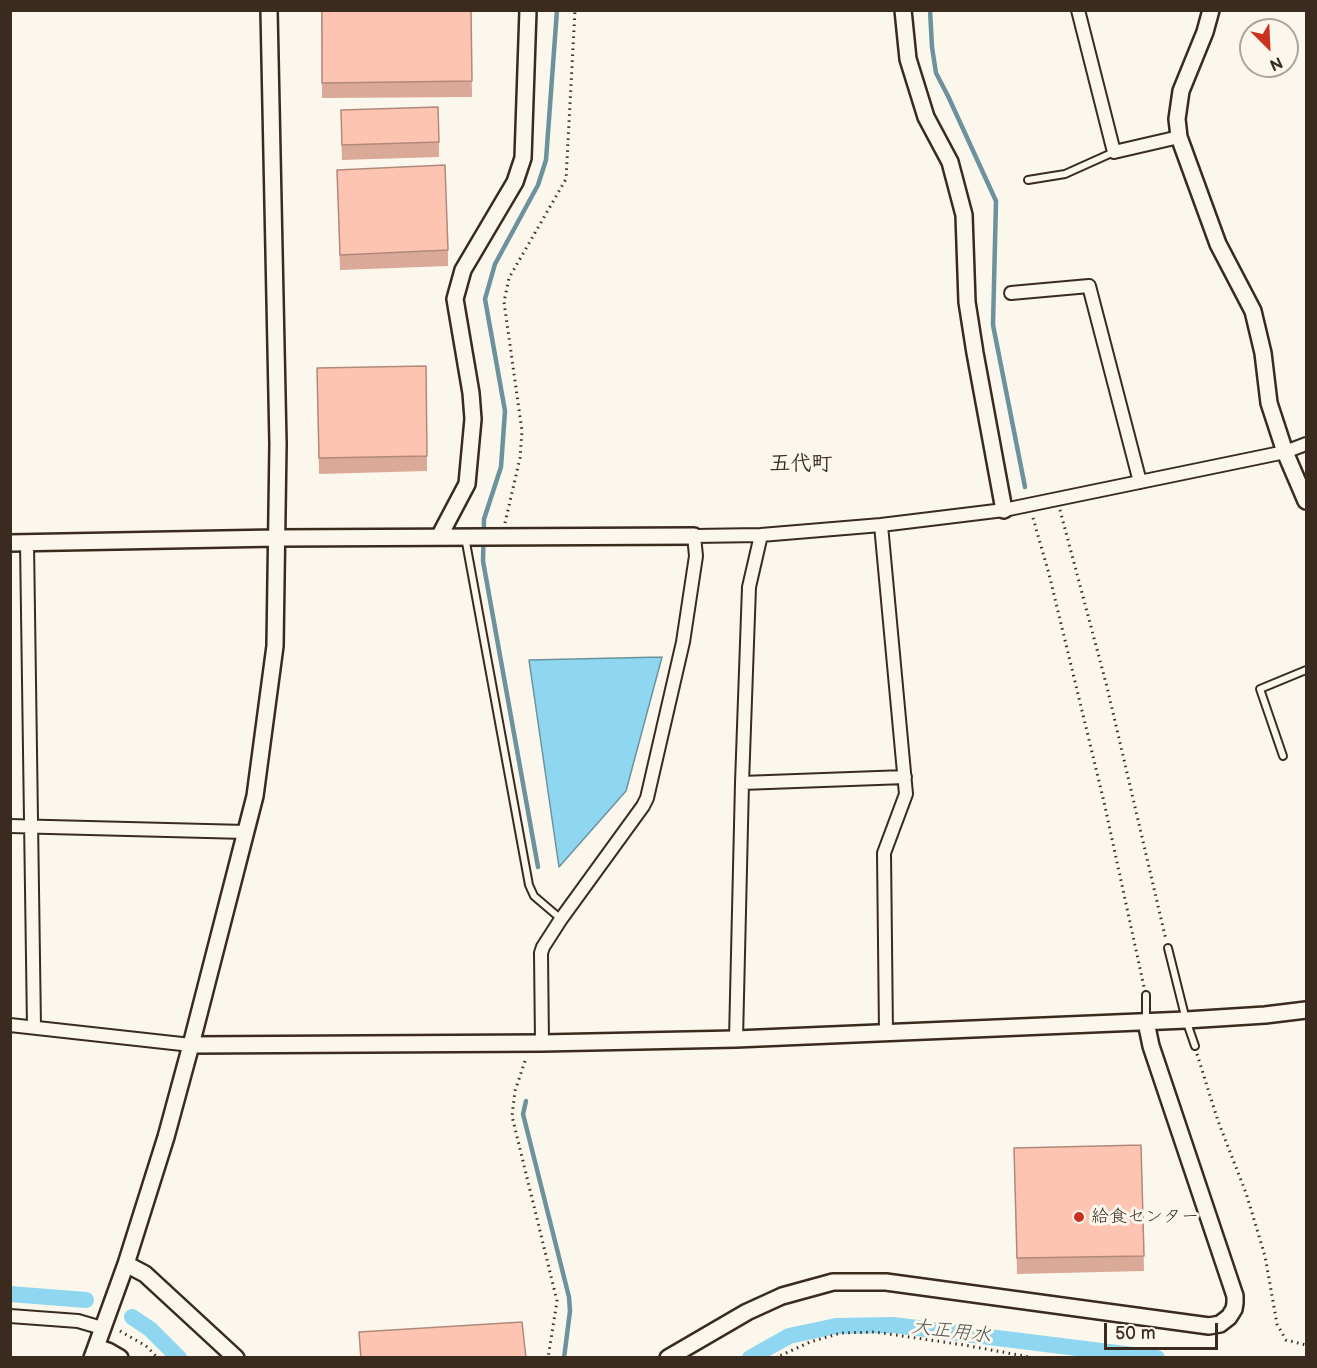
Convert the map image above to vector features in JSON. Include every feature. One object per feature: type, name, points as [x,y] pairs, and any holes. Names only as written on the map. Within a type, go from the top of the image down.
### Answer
[{"type":"street","points":[[120,1358],[108,1351],[94,1352],[126,1264],[166,1137],[246,832],[255,796],[275,646],[278,432],[269,10]]},
{"type":"street","points":[[439,537],[467,484],[473,419],[471,393],[455,298],[463,270],[515,182],[523,158],[528,10]]},
{"type":"street","points":[[903,10],[908,59],[926,117],[950,162],[964,215],[969,312],[1004,510]]},
{"type":"street","points":[[1078,10],[1114,152],[1179,136]]},
{"type":"street","points":[[1211,10],[1205,32],[1181,91],[1177,119],[1179,136],[1218,244],[1254,311],[1263,353],[1269,403],[1285,452],[1306,501]]},
{"type":"street","points":[[1011,293],[1089,286],[1140,482]]},
{"type":"street","points":[[10,543],[276,538],[761,535],[881,525],[1004,510],[1285,452],[1306,444]]},
{"type":"street","points":[[881,525],[906,794],[884,853],[886,1033]]},
{"type":"street","points":[[736,1039],[749,587],[761,535]]},
{"type":"street","points":[[542,1043],[541,953],[543,947],[647,798],[682,642],[696,556],[694,536]]},
{"type":"street","points":[[27,543],[34,1027]]},
{"type":"street","points":[[742,783],[905,777]]},
{"type":"street","points":[[10,826],[246,832]]},
{"type":"street","points":[[10,1024],[191,1045],[542,1043],[736,1039],[1146,1022],[1265,1016],[1306,1010]]},
{"type":"street","points":[[668,1358],[747,1312],[782,1296],[833,1282],[885,1282],[1209,1326],[1220,1324],[1229,1317],[1234,1309],[1235,1296],[1151,1047],[1146,1022]]},
{"type":"street","points":[[126,1264],[145,1274],[236,1358]]},
{"type":"street","points":[[10,1316],[78,1321],[102,1328]]},
{"type":"lane","points":[[1028,180],[1065,174],[1114,152]]},
{"type":"lane","points":[[465,537],[529,885],[534,896],[561,919]]},
{"type":"lane","points":[[1283,756],[1260,689],[1306,670]]},
{"type":"lane","points":[[1168,948],[1195,1046]]},
{"type":"lane","points":[[1146,995],[1146,1022]]},
{"type":"path","points":[[502,537],[520,458],[522,431],[504,302],[509,278],[566,179],[575,10]]},
{"type":"path","points":[[1058,499],[1107,687],[1168,948]]},
{"type":"path","points":[[1030,505],[1104,802],[1146,995]]},
{"type":"path","points":[[1195,1046],[1218,1121],[1246,1192],[1262,1246],[1277,1324],[1286,1340],[1306,1345]]},
{"type":"path","points":[[525,1061],[515,1091],[512,1116],[557,1300],[548,1358]]},
{"type":"path","points":[[120,1331],[146,1346],[158,1358]]},
{"type":"path","points":[[775,1358],[810,1342],[841,1333],[875,1332],[943,1341],[1035,1358]]},
{"type":"water","points":[[662,657],[626,791],[559,867],[529,660]]},
{"type":"building","points":[[322,10],[471,10],[472,81],[322,83]]},
{"type":"building","points":[[438,107],[439,142],[342,145],[341,110]]},
{"type":"building","points":[[445,165],[448,250],[340,255],[337,170]]},
{"type":"building","points":[[426,366],[427,456],[319,458],[317,368]]},
{"type":"building","name":"給食センター","points":[[1141,1145],[1144,1256],[1017,1258],[1014,1148]]},
{"type":"building","points":[[522,1322],[526,1358],[361,1358],[359,1332]]},
{"type":"waterway","points":[[538,867],[483,561],[484,519],[501,467],[505,411],[485,299],[495,264],[538,185],[546,160],[557,10]]},
{"type":"waterway","points":[[930,10],[936,73],[996,201],[993,325],[1025,487]]},
{"type":"waterway","points":[[526,1101],[523,1114],[569,1297],[570,1311],[564,1358]]},
{"type":"waterway","name":"大正用水","points":[[10,1294],[86,1300]]},
{"type":"waterway","name":"大正用水","points":[[132,1317],[150,1329],[179,1358]]},
{"type":"waterway","name":"大正用水","points":[[750,1358],[789,1336],[836,1326],[893,1325],[1157,1358]]},
{"type":"place","name":"給食センター","points":[[1079,1217]]},
{"type":"district","name":"五代町","points":[[801,465]]}]
